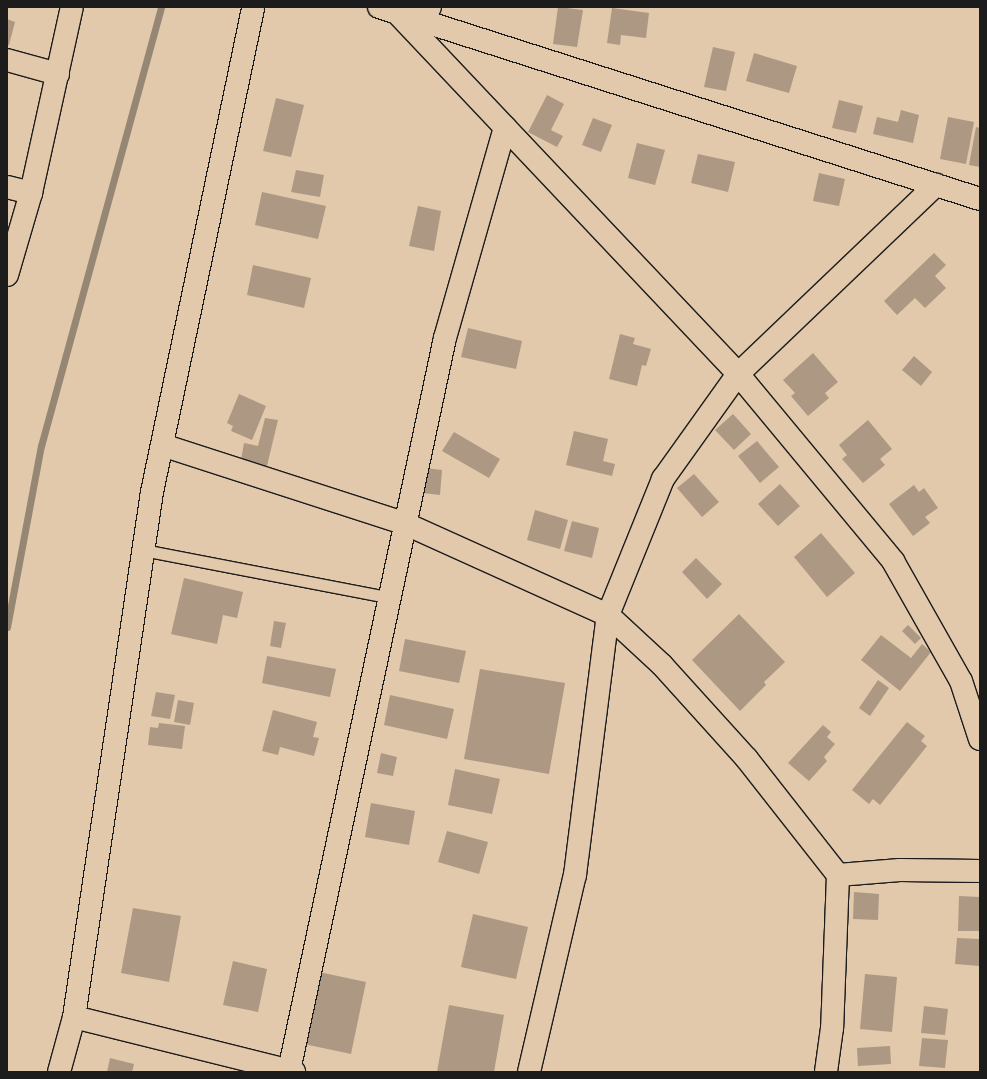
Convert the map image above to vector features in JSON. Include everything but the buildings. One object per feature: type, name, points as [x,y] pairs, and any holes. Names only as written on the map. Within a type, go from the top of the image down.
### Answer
[{"type":"street","points":[[7,275],[30,193],[72,7]]},
{"type":"street","points":[[59,1072],[74,1017],[152,492],[254,7]]},
{"type":"street","points":[[388,10],[425,14],[980,199]]},
{"type":"street","points":[[388,10],[505,127],[738,374],[892,561],[961,681],[979,731]]},
{"type":"street","points":[[7,60],[58,74]]},
{"type":"street","points":[[74,1017],[291,1072],[388,597],[406,524],[444,338],[505,127]]},
{"type":"street","points":[[529,1072],[575,875],[608,615],[663,479],[738,374],[936,185]]},
{"type":"street","points":[[7,187],[30,193]]},
{"type":"street","points":[[162,445],[406,524],[608,615],[662,665],[747,759],[838,875],[832,1028],[826,1072]]},
{"type":"street","points":[[838,875],[900,870],[980,871]]},
{"type":"lane","points":[[143,550],[388,597]]},
{"type":"waterway","points":[[7,627],[41,446],[161,7]]}]
